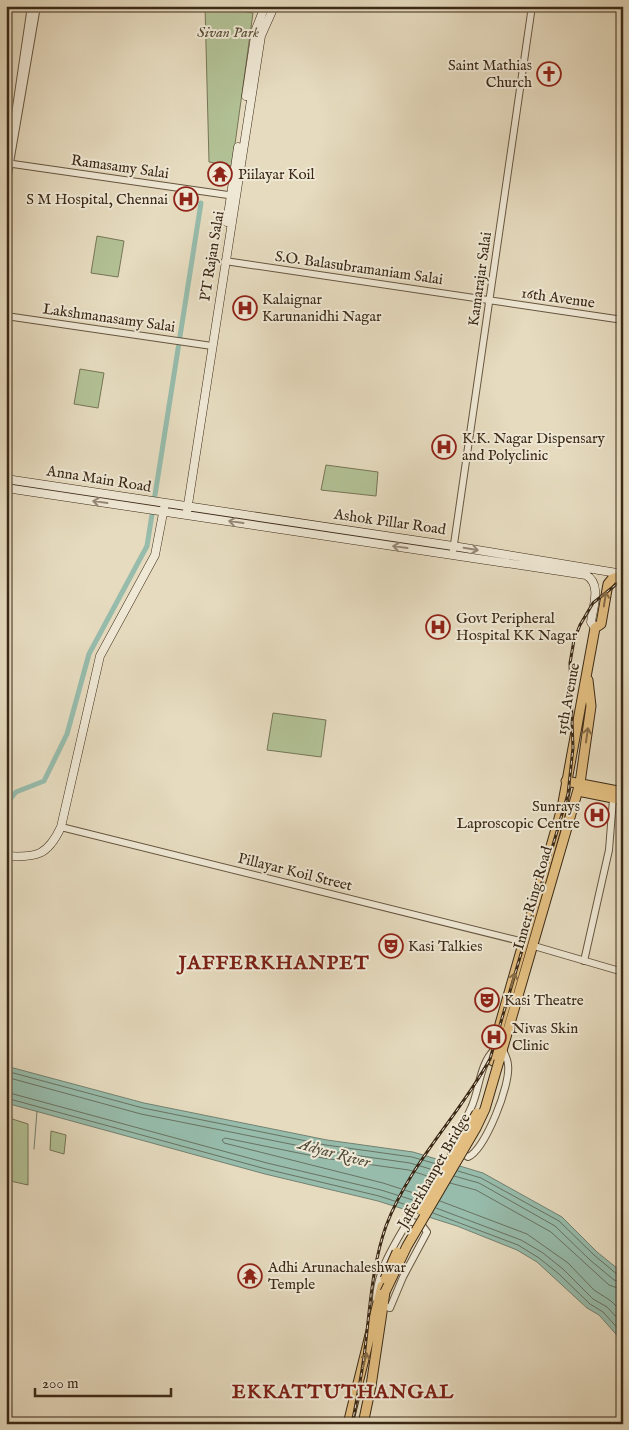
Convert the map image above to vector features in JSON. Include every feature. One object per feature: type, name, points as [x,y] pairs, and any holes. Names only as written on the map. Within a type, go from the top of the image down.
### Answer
[{"type":"main road","name":"PT Rajan Salai","points":[[210,346],[225,261],[256,29],[270,7]]},
{"type":"main road","name":"PT Rajan Salai","points":[[183,515],[233,196]]},
{"type":"main road","name":"Anna Main Road","points":[[6,479],[159,506],[185,506]]},
{"type":"main road","name":"Anna Main Road","points":[[6,488],[148,510],[159,506],[183,515]]},
{"type":"main road","points":[[6,856],[33,856],[43,853],[50,847],[61,827],[100,656],[155,555],[159,506]]},
{"type":"main road","name":"Ashok Pillar Road","points":[[185,506],[453,546],[587,572],[623,575]]},
{"type":"main road","name":"Ashok Pillar Road","points":[[183,515],[452,555],[538,564]]},
{"type":"main road","points":[[587,572],[596,587],[591,622],[595,628]]},
{"type":"main road","name":"15th Avenue","points":[[566,781],[595,628],[601,624],[608,584],[612,579],[623,575]]},
{"type":"main road","name":"Inner Ring Road","points":[[496,1061],[534,946],[579,787],[591,706],[587,670]]},
{"type":"main road","points":[[566,781],[579,787],[623,800]]},
{"type":"main road","name":"Inner Ring Road","points":[[500,1049],[524,942],[562,808],[566,781]]},
{"type":"main road","points":[[579,787],[623,792]]},
{"type":"main road","name":"Jafferkhanpet Bridge","points":[[380,1304],[383,1289],[404,1240],[476,1116],[496,1061]]},
{"type":"main road","points":[[348,1424],[380,1304]]},
{"type":"main road","points":[[363,1424],[371,1386],[380,1304]]},
{"type":"street","points":[[24,74],[32,6]]},
{"type":"street","points":[[6,186],[37,6]]},
{"type":"street","name":"Kamarajar Salai","points":[[452,555],[532,6]]},
{"type":"street","name":"Ramasamy Salai","points":[[9,161],[233,196]]},
{"type":"street","name":"S.O. Balasubramaniam Salai","points":[[225,261],[490,300]]},
{"type":"street","name":"16th Avenue","points":[[490,300],[623,320]]},
{"type":"street","name":"Lakshmanasamy Salai","points":[[6,316],[210,346]]},
{"type":"street","points":[[584,961],[609,850],[613,798]]},
{"type":"street","name":"Pillayar Koil Street","points":[[61,827],[524,942]]},
{"type":"street","points":[[534,946],[623,972]]},
{"type":"street","points":[[500,1049],[509,1066],[503,1096],[480,1146],[468,1157],[451,1147],[452,1142],[472,1107],[486,1062],[500,1049]]},
{"type":"street","points":[[408,1221],[421,1224],[427,1232],[403,1277],[390,1308],[380,1304],[377,1282],[400,1234],[408,1221]]},
{"type":"green space","name":"Sivan Park","points":[[205,6],[253,13],[232,166],[209,162]]},
{"type":"green space","points":[[97,236],[124,241],[118,277],[91,273]]},
{"type":"green space","points":[[80,369],[104,373],[98,408],[74,404]]},
{"type":"green space","points":[[326,465],[378,472],[376,496],[321,490]]},
{"type":"green space","points":[[273,713],[326,720],[321,757],[267,750]]},
{"type":"green space","points":[[6,1117],[28,1124],[28,1185],[6,1180]]},
{"type":"green space","points":[[51,1131],[66,1135],[64,1154],[50,1150]]},
{"type":"water","name":"Adyar River","points":[[6,1066],[144,1103],[327,1140],[413,1152],[483,1173],[562,1217],[597,1252],[623,1273],[623,1342],[599,1315],[587,1308],[537,1262],[517,1250],[457,1226],[378,1201],[265,1174],[6,1103]]},
{"type":"waterway","points":[[6,804],[16,792],[44,781],[67,734],[89,654],[147,546],[201,203]]},
{"type":"waterway","points":[[34,1149],[37,1111]]},
{"type":"railway","points":[[352,1424],[381,1241],[396,1203],[408,1181],[464,1101],[490,1059],[568,794],[573,748],[570,663],[574,640],[580,625],[593,603],[623,579]]},
{"type":"place","name":"Saint Mathias Church","points":[[549,74]]},
{"type":"place","name":"Piilayar Koil","points":[[220,174]]},
{"type":"place","name":"S M Hospital, Chennai","points":[[186,199]]},
{"type":"place","name":"Kalaignar Karunanidhi Nagar","points":[[245,308]]},
{"type":"place","name":"K.K. Nagar Dispensary and Polyclinic","points":[[444,447]]},
{"type":"place","name":"Govt Peripheral Hospital KK Nagar","points":[[438,627]]},
{"type":"place","name":"Sunrays Laproscopic Centre","points":[[597,815]]},
{"type":"place","name":"Kasi Talkies","points":[[391,946]]},
{"type":"place","name":"Kasi Theatre","points":[[487,1000]]},
{"type":"place","name":"Nivas Skin Clinic","points":[[494,1037]]},
{"type":"place","name":"Adhi Arunachaleshwar Temple","points":[[250,1276]]},
{"type":"district","name":"JAFFERKHANPET","points":[[274,963]]},
{"type":"district","name":"EKKATTUTHANGAL","points":[[343,1392]]}]
